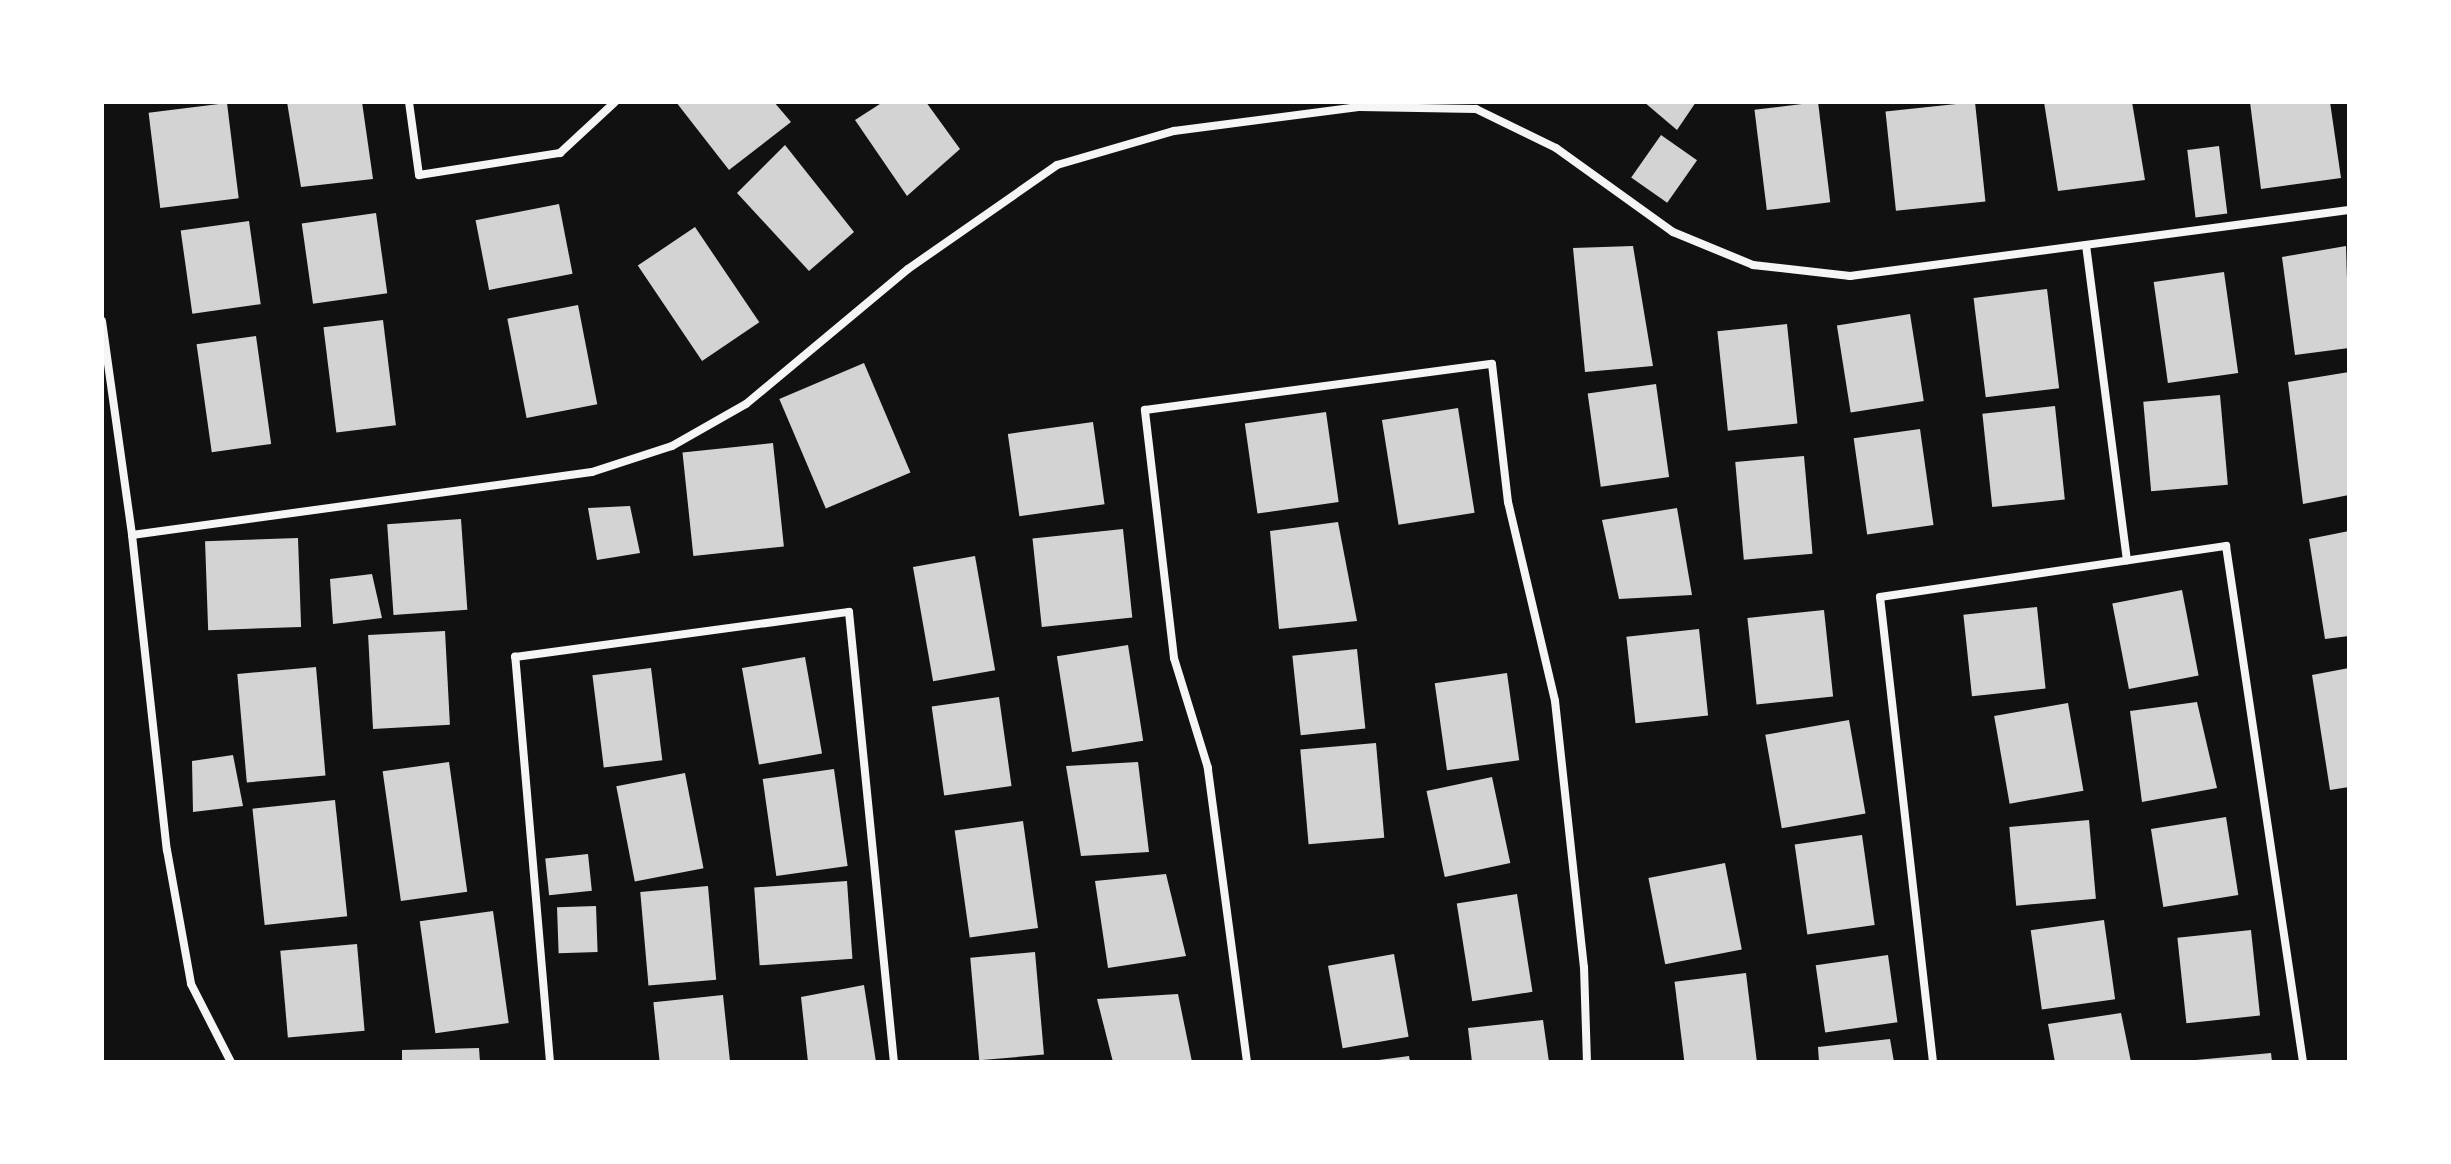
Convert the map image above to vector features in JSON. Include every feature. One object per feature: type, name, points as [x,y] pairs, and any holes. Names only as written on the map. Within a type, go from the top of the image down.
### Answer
[{"type":"street","points":[[409,102],[419,175],[560,153],[615,102]]},
{"type":"street","points":[[132,535],[592,472],[672,446],[746,404],[908,269],[1057,165],[1174,131],[1360,107],[1476,109],[1556,148],[1673,232],[1753,265],[1850,276],[2349,210]]},
{"type":"street","points":[[2086,245],[2127,560]]},
{"type":"street","points":[[102,321],[132,535],[167,850],[191,984],[231,1062]]},
{"type":"street","points":[[1247,1062],[1208,768],[1174,658],[1145,410],[1492,364],[1508,502],[1555,701],[1584,967],[1587,1062]]},
{"type":"street","points":[[1933,1062],[1880,597],[2226,546],[2303,1062]]},
{"type":"street","points":[[550,1062],[515,657],[849,612],[894,1062]]},
{"type":"building","points":[[287,102],[362,102],[373,179],[301,187]]},
{"type":"building","points":[[676,102],[774,102],[791,122],[729,170]]},
{"type":"building","points":[[883,102],[926,102],[960,149],[907,196],[855,120]]},
{"type":"building","points":[[1644,102],[1696,102],[1677,130]]},
{"type":"building","points":[[1818,102],[1830,202],[1767,210],[1754,110]]},
{"type":"building","points":[[1975,102],[1985,201],[1896,211],[1885,111]]},
{"type":"building","points":[[2044,102],[2132,102],[2145,180],[2058,191]]},
{"type":"building","points":[[2250,102],[2330,102],[2341,178],[2261,189]]},
{"type":"building","points":[[227,103],[239,198],[160,208],[149,113]]},
{"type":"building","points":[[1661,135],[1697,160],[1667,203],[1631,178]]},
{"type":"building","points":[[785,145],[854,232],[809,271],[737,193]]},
{"type":"building","points":[[2219,146],[2227,213],[2196,217],[2187,150]]},
{"type":"building","points":[[559,204],[573,274],[489,290],[476,220]]},
{"type":"building","points":[[376,213],[387,293],[313,304],[302,223]]},
{"type":"building","points":[[249,221],[261,304],[192,314],[181,231]]},
{"type":"building","points":[[695,227],[759,322],[702,361],[638,266]]},
{"type":"building","points":[[1633,246],[1653,366],[1585,372],[1573,248]]},
{"type":"building","points":[[2346,246],[2349,348],[2295,355],[2282,257]]},
{"type":"building","points":[[2224,272],[2238,373],[2168,383],[2154,282]]},
{"type":"building","points":[[2047,289],[2059,388],[1986,397],[1974,298]]},
{"type":"building","points":[[578,305],[597,404],[527,418],[507,319]]},
{"type":"building","points":[[1910,314],[1924,401],[1851,412],[1837,326]]},
{"type":"building","points":[[383,320],[396,425],[336,433],[323,327]]},
{"type":"building","points":[[1787,324],[1797,423],[1728,431],[1717,331]]},
{"type":"building","points":[[256,336],[271,444],[212,452],[197,344]]},
{"type":"building","points":[[864,363],[910,473],[826,508],[779,399]]},
{"type":"building","points":[[2349,372],[2349,495],[2303,504],[2288,382]]},
{"type":"building","points":[[1656,384],[1669,477],[1601,487],[1588,394]]},
{"type":"building","points":[[2220,395],[2228,485],[2151,491],[2143,402]]},
{"type":"building","points":[[2055,406],[2065,499],[1992,507],[1982,414]]},
{"type":"building","points":[[1458,408],[1475,513],[1399,525],[1382,420]]},
{"type":"building","points":[[1326,412],[1339,502],[1257,514],[1245,423]]},
{"type":"building","points":[[1093,422],[1105,504],[1019,516],[1008,434]]},
{"type":"building","points":[[1920,429],[1933,525],[1867,534],[1854,438]]},
{"type":"building","points":[[773,443],[784,546],[693,556],[682,453]]},
{"type":"building","points":[[1804,456],[1813,554],[1744,560],[1735,462]]},
{"type":"building","points":[[630,506],[640,553],[597,560],[588,508]]},
{"type":"building","points":[[1677,508],[1692,595],[1619,599],[1602,520]]},
{"type":"building","points":[[461,519],[467,610],[394,615],[387,524]]},
{"type":"building","points":[[1338,522],[1357,621],[1279,629],[1270,531]]},
{"type":"building","points":[[1123,529],[1132,618],[1042,627],[1032,539]]},
{"type":"building","points":[[2349,531],[2349,636],[2325,639],[2309,539]]},
{"type":"building","points":[[298,538],[301,627],[208,630],[205,541]]},
{"type":"building","points":[[975,556],[995,670],[933,681],[913,567]]},
{"type":"building","points":[[372,574],[382,618],[333,624],[330,579]]},
{"type":"building","points":[[2182,590],[2199,675],[2129,689],[2112,604]]},
{"type":"building","points":[[2037,607],[2046,689],[1972,696],[1963,615]]},
{"type":"building","points":[[1824,610],[1833,697],[1757,705],[1747,618]]},
{"type":"building","points":[[1699,629],[1708,716],[1635,723],[1626,637]]},
{"type":"building","points":[[445,631],[450,725],[373,729],[368,635]]},
{"type":"building","points":[[1128,645],[1143,741],[1072,752],[1057,656]]},
{"type":"building","points":[[1357,649],[1365,729],[1301,735],[1292,656]]},
{"type":"building","points":[[805,657],[822,754],[759,765],[742,668]]},
{"type":"building","points":[[316,667],[325,776],[247,782],[237,674]]},
{"type":"building","points":[[651,668],[662,760],[604,767],[592,675]]},
{"type":"building","points":[[2349,668],[2349,787],[2330,790],[2312,675]]},
{"type":"building","points":[[1507,673],[1519,760],[1447,770],[1435,683]]},
{"type":"building","points":[[999,697],[1012,786],[944,796],[932,706]]},
{"type":"building","points":[[2197,702],[2217,788],[2142,802],[2130,711]]},
{"type":"building","points":[[2068,703],[2083,791],[2010,804],[1994,716]]},
{"type":"building","points":[[1849,720],[1865,814],[1782,828],[1765,735]]},
{"type":"building","points":[[1376,743],[1384,838],[1309,844],[1300,750]]},
{"type":"building","points":[[233,755],[243,806],[193,812],[192,761]]},
{"type":"building","points":[[449,762],[467,892],[401,901],[383,771]]},
{"type":"building","points":[[1138,762],[1149,852],[1081,856],[1066,766]]},
{"type":"building","points":[[834,769],[848,866],[776,876],[763,779]]},
{"type":"building","points":[[685,773],[704,868],[635,882],[616,786]]},
{"type":"building","points":[[1492,777],[1510,863],[1445,877],[1426,791]]},
{"type":"building","points":[[335,800],[347,916],[265,925],[252,809]]},
{"type":"building","points":[[2226,817],[2238,895],[2163,907],[2151,829]]},
{"type":"building","points":[[2089,820],[2096,899],[2016,906],[2009,827]]},
{"type":"building","points":[[1023,821],[1038,928],[970,938],[955,831]]},
{"type":"building","points":[[1862,835],[1875,925],[1807,935],[1795,844]]},
{"type":"building","points":[[588,854],[592,891],[549,895],[545,858]]},
{"type":"building","points":[[1725,863],[1742,949],[1665,964],[1648,878]]},
{"type":"building","points":[[1166,874],[1186,956],[1108,968],[1095,881]]},
{"type":"building","points":[[847,881],[852,959],[760,965],[754,887]]},
{"type":"building","points":[[708,886],[716,980],[648,986],[640,892]]},
{"type":"building","points":[[1517,894],[1532,992],[1472,1001],[1457,904]]},
{"type":"building","points":[[596,906],[598,952],[559,953],[557,907]]},
{"type":"building","points":[[493,911],[509,1023],[435,1033],[420,921]]},
{"type":"building","points":[[2104,920],[2115,999],[2042,1010],[2031,930]]},
{"type":"building","points":[[2251,930],[2260,1016],[2186,1023],[2177,938]]},
{"type":"building","points":[[357,944],[365,1031],[288,1037],[280,951]]},
{"type":"building","points":[[1035,952],[1044,1055],[979,1060],[970,958]]},
{"type":"building","points":[[1394,954],[1409,1037],[1343,1048],[1328,966]]},
{"type":"building","points":[[1888,955],[1897,1022],[1825,1032],[1816,965]]},
{"type":"building","points":[[1746,973],[1757,1060],[1684,1062],[1675,982]]},
{"type":"building","points":[[864,985],[876,1062],[808,1062],[801,997]]},
{"type":"building","points":[[1178,994],[1192,1062],[1113,1062],[1097,999]]},
{"type":"building","points":[[723,995],[730,1062],[660,1062],[653,1002]]},
{"type":"building","points":[[2121,1013],[2131,1062],[2055,1062],[2048,1024]]},
{"type":"building","points":[[1543,1020],[1549,1062],[1472,1062],[1468,1028]]},
{"type":"building","points":[[1890,1039],[1894,1062],[1819,1062],[1818,1047]]},
{"type":"building","points":[[479,1048],[480,1062],[402,1062],[402,1050]]},
{"type":"building","points":[[2271,1053],[2272,1062],[2196,1062],[2196,1060]]},
{"type":"building","points":[[1409,1056],[1410,1062],[1379,1062],[1379,1060]]}]
